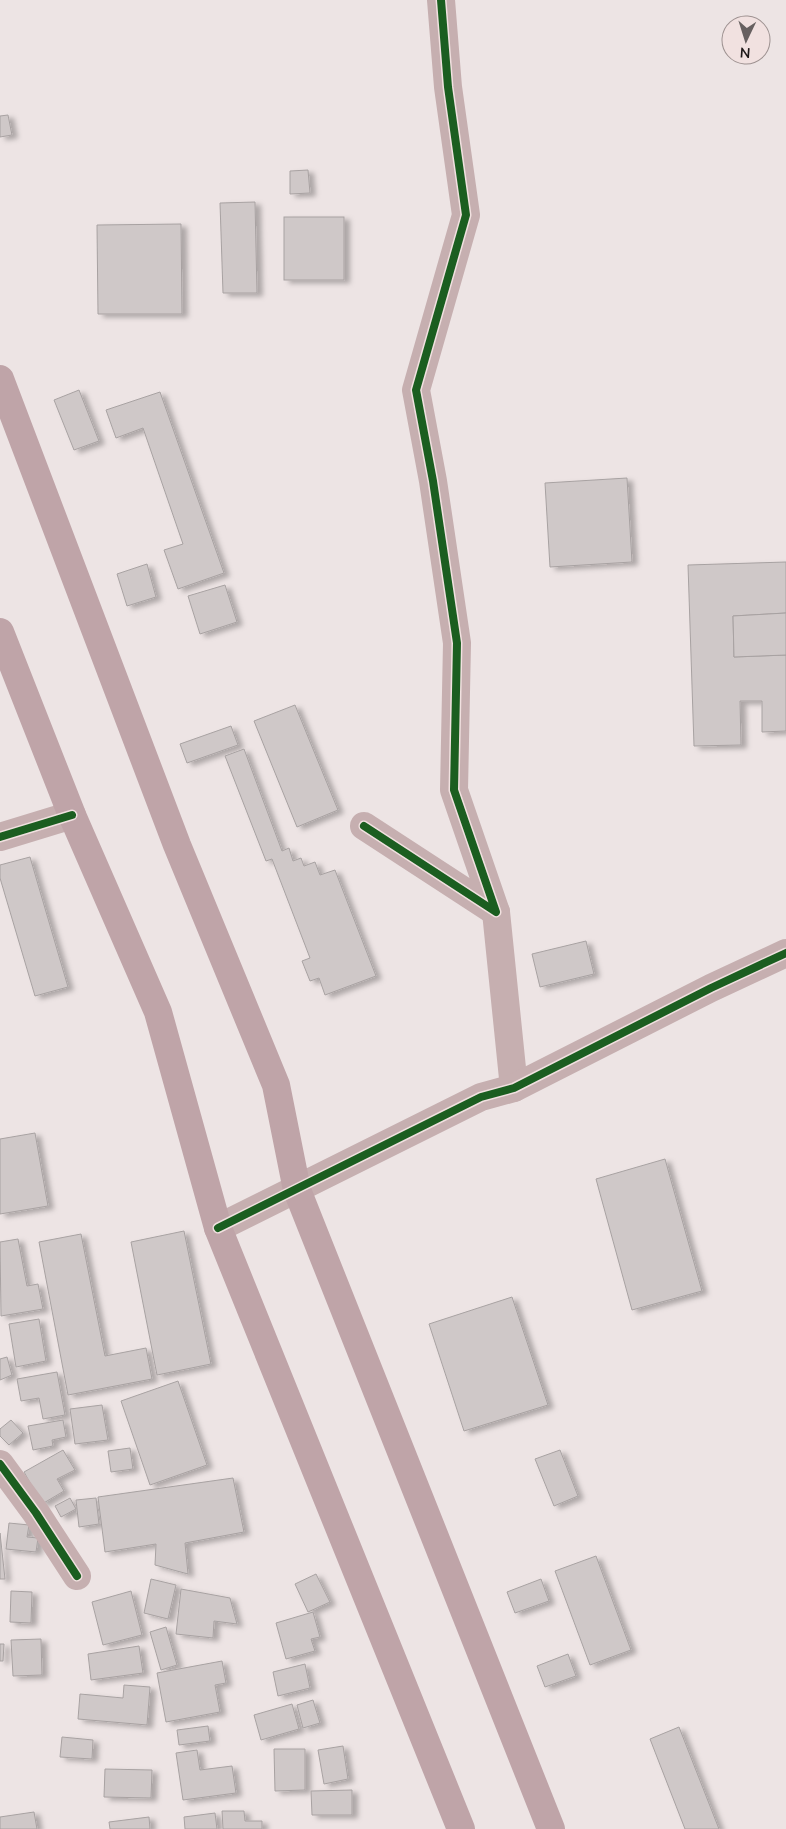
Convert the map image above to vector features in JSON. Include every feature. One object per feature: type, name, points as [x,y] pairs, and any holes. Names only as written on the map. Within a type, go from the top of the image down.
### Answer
[{"type":"highway","points":[[0,378],[177,845],[276,1086],[298,1190],[551,1829]]},
{"type":"highway","points":[[0,632],[72,815],[158,1012],[218,1228],[461,1829]]},
{"type":"street","points":[[441,0],[448,87],[466,215],[416,390],[433,481],[457,643],[454,790],[496,912],[514,1088]]},
{"type":"street","points":[[0,838],[72,815]]},
{"type":"street","points":[[364,826],[496,912]]},
{"type":"street","points":[[218,1228],[298,1190],[481,1097],[514,1088],[711,988],[786,953]]},
{"type":"street","points":[[0,1464],[36,1513],[77,1576]]},
{"type":"building","points":[[8,115],[12,135],[0,137],[0,116]]},
{"type":"building","points":[[308,170],[310,193],[290,194],[290,171]]},
{"type":"building","points":[[255,202],[257,293],[223,293],[220,203]]},
{"type":"building","points":[[284,217],[344,217],[344,280],[284,280]]},
{"type":"building","points":[[181,224],[182,314],[98,314],[97,225]]},
{"type":"building","points":[[79,390],[99,441],[74,450],[54,400]]},
{"type":"building","points":[[160,392],[224,573],[178,589],[164,550],[183,544],[143,428],[116,438],[106,410]]},
{"type":"building","points":[[627,478],[632,562],[550,567],[545,483]]},
{"type":"building","points":[[786,562],[786,613],[733,616],[734,657],[786,655],[786,731],[762,732],[762,701],[740,701],[741,745],[694,746],[688,565]]},
{"type":"building","points":[[147,564],[156,597],[127,606],[117,574]]},
{"type":"building","points":[[225,585],[237,622],[200,634],[188,596]]},
{"type":"building","points":[[786,613],[786,655],[734,657],[733,616]]},
{"type":"building","points":[[295,705],[338,810],[297,827],[254,721]]},
{"type":"building","points":[[231,726],[238,745],[187,763],[180,744]]},
{"type":"building","points":[[244,749],[282,851],[289,848],[293,861],[301,858],[304,866],[315,862],[320,875],[335,870],[376,976],[325,995],[319,978],[310,981],[302,961],[310,958],[272,859],[266,861],[225,756]]},
{"type":"building","points":[[30,857],[68,987],[35,996],[0,878],[0,865]]},
{"type":"building","points":[[586,941],[594,974],[540,987],[532,954]]},
{"type":"building","points":[[35,1133],[48,1206],[0,1214],[0,1139]]},
{"type":"building","points":[[665,1159],[702,1291],[632,1310],[596,1179]]},
{"type":"building","points":[[184,1231],[211,1364],[157,1375],[131,1242]]},
{"type":"building","points":[[81,1234],[105,1356],[146,1348],[152,1379],[68,1395],[39,1242]]},
{"type":"building","points":[[18,1239],[27,1286],[38,1284],[43,1309],[1,1316],[0,1242]]},
{"type":"building","points":[[512,1297],[548,1405],[464,1431],[429,1324]]},
{"type":"building","points":[[39,1319],[46,1361],[16,1367],[9,1324]]},
{"type":"building","points":[[7,1357],[12,1375],[0,1380],[0,1359]]},
{"type":"building","points":[[57,1372],[65,1415],[43,1419],[39,1398],[21,1401],[17,1379]]},
{"type":"building","points":[[178,1381],[207,1465],[150,1485],[121,1401]]},
{"type":"building","points":[[102,1405],[108,1440],[75,1444],[70,1409]]},
{"type":"building","points":[[11,1420],[23,1433],[9,1445],[0,1436],[0,1429]]},
{"type":"building","points":[[63,1420],[66,1437],[52,1440],[53,1446],[33,1450],[28,1426]]},
{"type":"building","points":[[130,1448],[133,1469],[111,1472],[108,1451]]},
{"type":"building","points":[[63,1450],[75,1470],[57,1479],[64,1491],[42,1504],[24,1472]]},
{"type":"building","points":[[560,1450],[578,1496],[554,1506],[535,1459]]},
{"type":"building","points":[[233,1478],[244,1532],[185,1543],[188,1574],[155,1565],[156,1544],[105,1552],[98,1497]]},
{"type":"building","points":[[70,1498],[76,1509],[61,1517],[55,1506]]},
{"type":"building","points":[[96,1498],[99,1524],[79,1527],[76,1500]]},
{"type":"building","points":[[9,1523],[29,1525],[27,1537],[38,1538],[36,1552],[6,1549]]},
{"type":"building","points":[[0,1533],[5,1579],[0,1579]]},
{"type":"building","points":[[596,1556],[631,1650],[590,1665],[555,1571]]},
{"type":"building","points":[[316,1574],[330,1602],[308,1612],[295,1584]]},
{"type":"building","points":[[151,1579],[176,1585],[168,1619],[144,1613]]},
{"type":"building","points":[[541,1579],[549,1601],[515,1613],[507,1592]]},
{"type":"building","points":[[181,1589],[230,1598],[237,1624],[214,1621],[213,1638],[176,1634]]},
{"type":"building","points":[[11,1591],[32,1592],[31,1623],[10,1622]]},
{"type":"building","points":[[131,1591],[142,1635],[103,1645],[92,1602]]},
{"type":"building","points":[[313,1612],[320,1637],[311,1639],[315,1651],[286,1659],[276,1623]]},
{"type":"building","points":[[166,1627],[177,1665],[161,1670],[150,1632]]},
{"type":"building","points":[[41,1639],[42,1675],[13,1676],[11,1640]]},
{"type":"building","points":[[0,1644],[4,1644],[3,1661],[0,1661]]},
{"type":"building","points":[[139,1646],[143,1673],[91,1680],[88,1654]]},
{"type":"building","points":[[568,1654],[576,1676],[545,1687],[537,1666]]},
{"type":"building","points":[[222,1661],[226,1683],[215,1685],[220,1712],[166,1722],[157,1673]]},
{"type":"building","points":[[305,1664],[310,1688],[278,1696],[273,1672]]},
{"type":"building","points":[[124,1685],[150,1687],[147,1725],[78,1719],[80,1694],[123,1698]]},
{"type":"building","points":[[313,1700],[320,1723],[303,1728],[297,1705]]},
{"type":"building","points":[[292,1704],[299,1729],[261,1740],[254,1715]]},
{"type":"building","points":[[208,1726],[210,1741],[179,1745],[177,1730]]},
{"type":"building","points":[[679,1727],[719,1829],[685,1829],[650,1739]]},
{"type":"building","points":[[62,1737],[93,1740],[92,1759],[60,1757]]},
{"type":"building","points":[[343,1746],[348,1779],[324,1784],[318,1750]]},
{"type":"building","points":[[274,1749],[305,1749],[305,1790],[275,1791]]},
{"type":"building","points":[[197,1750],[200,1770],[232,1766],[236,1793],[183,1800],[176,1753]]},
{"type":"building","points":[[105,1769],[152,1770],[151,1798],[104,1797]]},
{"type":"building","points":[[352,1790],[352,1815],[312,1815],[311,1791]]},
{"type":"building","points":[[222,1811],[244,1811],[245,1821],[262,1821],[262,1829],[223,1829]]},
{"type":"building","points":[[34,1812],[37,1829],[0,1829],[0,1817]]},
{"type":"building","points":[[215,1813],[217,1829],[185,1829],[184,1817]]},
{"type":"building","points":[[149,1817],[150,1829],[110,1829],[109,1822]]},
{"type":"cycle path","points":[[364,826],[496,912],[454,790],[457,643],[433,481],[416,390],[466,215],[448,87],[441,0]]},
{"type":"cycle path","points":[[0,837],[72,815]]},
{"type":"cycle path","points":[[218,1228],[481,1097],[514,1088],[711,988],[786,953]]},
{"type":"cycle path","points":[[0,1464],[36,1513],[77,1576]]}]
